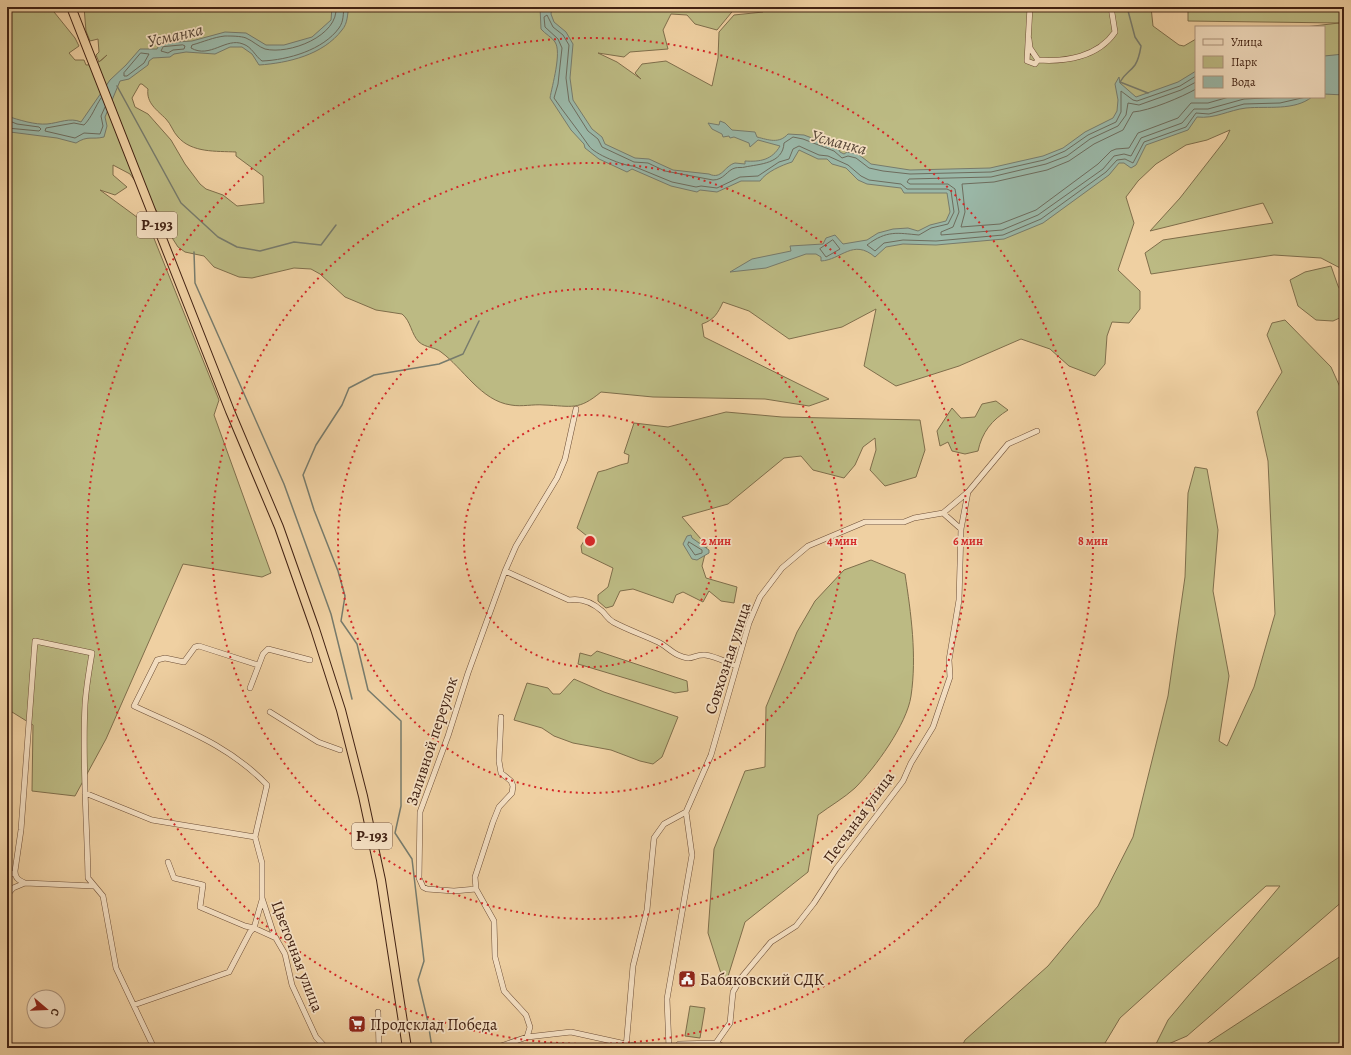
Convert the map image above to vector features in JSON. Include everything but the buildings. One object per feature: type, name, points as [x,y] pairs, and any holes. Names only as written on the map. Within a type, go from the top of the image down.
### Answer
[{"type":"highway","name":"Р-193","points":[[71,7],[230,411],[279,527],[302,591],[340,710],[363,796],[381,880],[407,1048]]},
{"type":"street","points":[[1030,7],[1027,61],[1035,64],[1038,60],[1078,57],[1103,45],[1115,32],[1112,7]]},
{"type":"street","points":[[1029,39],[1030,48],[1038,60]]},
{"type":"street","name":"Заливной переулок","points":[[476,889],[454,891],[427,889],[423,887],[419,878],[420,812],[505,571],[516,546],[557,478],[565,459],[576,409]]},
{"type":"street","name":"Песчаная улица","points":[[716,1043],[730,1023],[733,992],[741,978],[771,942],[796,926],[814,903],[836,869],[903,781],[911,763],[933,727],[950,677],[950,660],[959,600],[961,529],[968,492],[1008,444],[1037,431]]},
{"type":"street","points":[[961,529],[943,513],[968,492]]},
{"type":"street","name":"Совхозная улица","points":[[686,812],[711,755],[749,623],[760,597],[782,568],[808,546],[858,524],[904,522],[914,518],[943,513]]},
{"type":"street","points":[[505,571],[568,600],[577,599],[590,603],[610,620],[626,629],[658,642],[677,655],[687,659],[693,659],[702,654],[736,666]]},
{"type":"street","points":[[94,886],[25,883],[18,880],[15,873],[21,830],[35,641],[92,653],[85,705],[85,793],[88,878],[103,896],[116,968],[154,1048]]},
{"type":"street","name":"Цветочная улица","points":[[258,665],[199,646],[195,647],[184,662],[165,658],[157,660],[134,706],[222,747],[253,771],[267,786],[255,837],[262,863],[262,899],[276,939],[285,954],[292,985],[316,1037],[326,1048]]},
{"type":"street","points":[[250,688],[263,654],[268,649],[310,660]]},
{"type":"street","points":[[270,712],[318,742],[340,750]]},
{"type":"street","points":[[501,717],[499,761],[501,773],[513,786],[512,793],[499,807],[475,877],[476,889],[494,921],[495,957],[502,985],[504,991],[526,1015],[530,1027],[527,1037]]},
{"type":"street","points":[[85,793],[152,820],[255,837]]},
{"type":"street","points":[[627,1047],[633,966],[647,910],[654,838],[664,824],[686,812],[692,855],[667,999],[669,1048]]},
{"type":"street","points":[[168,862],[174,878],[203,885],[200,907],[245,926],[254,928],[276,939]]},
{"type":"street","points":[[7,874],[15,873]]},
{"type":"street","points":[[7,895],[13,888],[25,883]]},
{"type":"street","points":[[134,1005],[229,972],[250,932],[254,928],[262,899]]},
{"type":"street","points":[[378,1012],[379,1048]]},
{"type":"street","points":[[495,1048],[527,1037],[571,1032],[627,1047],[644,1048]]},
{"type":"street","points":[[677,1048],[680,1044],[716,1043],[726,1048]]},
{"type":"green space","points":[[7,7],[50,7],[75,38],[79,46],[69,53],[75,60],[84,60],[86,65],[99,62],[96,55],[99,52],[98,39],[90,41],[86,31],[84,7],[736,7],[717,30],[695,24],[687,15],[671,14],[663,30],[668,49],[630,52],[624,57],[598,53],[617,62],[641,79],[635,73],[642,64],[666,61],[712,86],[718,58],[719,32],[734,15],[763,12],[762,7],[1151,7],[1153,26],[1179,45],[1184,46],[1195,40],[1195,98],[1325,98],[1325,26],[1314,26],[1339,23],[1188,21],[1188,7],[1344,7],[1344,270],[1321,258],[1274,255],[1151,274],[1145,253],[1163,240],[1273,223],[1263,203],[1150,231],[1180,198],[1226,139],[1230,130],[1207,140],[1186,145],[1156,164],[1138,181],[1126,197],[1134,223],[1118,270],[1140,291],[1140,309],[1129,323],[1112,322],[1107,336],[1105,364],[1095,376],[1069,366],[1050,349],[1021,339],[959,366],[896,386],[864,366],[876,309],[842,327],[789,339],[749,311],[723,302],[715,316],[702,324],[704,337],[829,399],[809,406],[765,399],[653,397],[601,392],[586,402],[574,406],[511,405],[500,402],[481,391],[441,352],[419,342],[402,314],[376,310],[345,297],[320,274],[311,269],[294,268],[252,278],[239,277],[214,267],[204,256],[185,252],[178,247],[156,210],[130,174],[113,165],[113,175],[127,187],[115,195],[100,190],[149,226],[219,400],[214,415],[271,573],[262,577],[183,564],[106,739],[75,796],[32,791],[33,725],[12,712],[7,716]],"holes":[[[140,84],[148,89],[150,102],[168,121],[176,135],[184,142],[197,149],[236,152],[236,156],[263,176],[264,203],[237,206],[223,195],[206,189],[200,184],[185,164],[171,140],[148,114],[135,107],[132,98]]]},
{"type":"green space","points":[[1331,266],[1338,286],[1344,297],[1344,316],[1333,321],[1316,320],[1298,306],[1290,280],[1305,272]]},
{"type":"green space","points":[[1285,320],[1331,367],[1344,396],[1344,900],[1187,1036],[1159,1048],[1154,1048],[1168,1020],[1280,886],[1266,886],[1120,1018],[1102,1048],[961,1048],[965,1040],[1048,966],[1098,906],[1133,837],[1168,696],[1185,577],[1188,493],[1195,467],[1207,469],[1218,530],[1213,591],[1229,676],[1219,741],[1227,746],[1254,687],[1275,614],[1268,461],[1257,412],[1282,372],[1267,335],[1272,323]]},
{"type":"green space","points":[[996,401],[1008,410],[988,427],[982,438],[978,451],[965,454],[952,451],[948,442],[940,446],[937,431],[952,408],[961,418],[975,417],[982,404]]},
{"type":"green space","points":[[726,412],[782,417],[920,420],[925,450],[916,477],[885,486],[870,470],[876,450],[875,438],[863,447],[855,465],[844,478],[813,470],[801,456],[784,458],[728,504],[682,517],[707,546],[702,566],[706,578],[737,587],[734,603],[721,601],[709,591],[703,602],[683,592],[676,595],[673,603],[633,589],[620,591],[613,606],[606,608],[598,601],[598,595],[608,587],[613,568],[582,553],[581,546],[587,536],[577,528],[598,472],[628,463],[629,455],[624,453],[634,423],[668,427]]},
{"type":"green space","points":[[871,560],[905,574],[911,619],[913,650],[913,681],[908,707],[897,732],[872,769],[851,792],[818,815],[808,872],[745,922],[725,986],[708,933],[714,849],[745,771],[765,767],[766,707],[797,632],[815,601],[844,570]]},
{"type":"green space","points":[[597,651],[687,681],[688,691],[675,693],[578,664],[580,653],[591,656]]},
{"type":"green space","points":[[574,679],[604,692],[678,717],[662,757],[653,764],[640,761],[611,750],[573,743],[554,736],[542,728],[514,720],[527,683],[548,688],[553,694],[560,694]]},
{"type":"green space","points":[[1344,954],[1344,1048],[1200,1048]]},
{"type":"green space","points":[[690,1006],[705,1008],[700,1038],[685,1036]]},
{"type":"water","points":[[332,7],[349,7],[346,22],[342,30],[325,46],[315,52],[293,60],[259,65],[252,54],[242,47],[230,47],[215,54],[186,52],[174,54],[170,57],[153,58],[149,61],[148,65],[129,79],[120,81],[105,117],[107,126],[104,137],[87,138],[76,143],[57,138],[10,132],[7,133],[7,116],[37,124],[47,124],[69,120],[81,122],[110,80],[140,49],[157,49],[160,43],[192,41],[225,32],[246,33],[266,45],[284,45],[312,37],[331,20]]},
{"type":"water","points":[[540,7],[552,7],[551,14],[554,22],[566,32],[573,44],[570,78],[573,100],[592,129],[602,137],[605,144],[635,158],[649,159],[673,170],[713,175],[720,174],[735,163],[745,164],[745,161],[765,159],[777,151],[780,146],[758,140],[750,147],[749,143],[734,137],[723,137],[722,134],[712,129],[708,123],[719,125],[720,121],[725,123],[732,130],[755,132],[757,137],[770,140],[781,139],[788,134],[804,135],[838,148],[840,152],[844,154],[847,152],[858,154],[871,164],[910,170],[990,168],[1043,156],[1063,148],[1085,132],[1113,118],[1117,111],[1118,100],[1115,84],[1119,77],[1120,83],[1136,97],[1178,82],[1195,72],[1195,98],[1310,98],[1289,106],[1246,108],[1216,116],[1197,117],[1188,130],[1146,145],[1136,165],[1131,168],[1124,163],[1119,163],[1109,175],[1043,223],[1004,239],[936,245],[903,244],[886,247],[875,257],[860,249],[821,261],[821,257],[816,254],[806,254],[766,268],[730,272],[752,259],[791,251],[790,246],[823,244],[826,238],[835,235],[843,244],[867,240],[878,233],[893,229],[908,228],[918,231],[930,225],[946,221],[950,212],[947,193],[904,193],[901,188],[867,184],[858,180],[846,168],[832,164],[827,159],[818,159],[799,150],[792,162],[770,172],[760,181],[741,181],[717,192],[700,190],[697,192],[671,186],[632,169],[627,172],[599,159],[585,148],[584,144],[571,130],[550,98],[557,61],[557,47],[554,40],[541,29]]},
{"type":"water","points":[[1344,54],[1344,95],[1325,94],[1325,56]]},
{"type":"water","points":[[691,535],[692,538],[709,550],[709,553],[697,560],[692,559],[683,544],[687,536]]},
{"type":"waterway","points":[[1127,7],[1135,37],[1141,46],[1136,63],[1120,82],[1148,93]]},
{"type":"waterway","points":[[117,86],[181,203],[218,237],[237,247],[260,251],[294,242],[321,245],[336,225]]},
{"type":"waterway","points":[[194,252],[195,283],[284,484],[331,614],[352,699]]},
{"type":"waterway","points":[[432,1048],[428,1022],[418,980],[424,961],[412,859],[395,833],[401,806],[401,721],[368,690],[357,644],[341,621],[345,596],[338,571],[314,510],[303,475],[316,445],[342,405],[349,388],[374,375],[439,364],[463,354],[479,321]]},
{"type":"place","name":"Бабяковский СДК","points":[[687,979]]},
{"type":"place","name":"Продсклад Победа","points":[[357,1024]]},
{"type":"water label","name":"Усманка","points":[[175,35]]},
{"type":"water label","name":"Усманка","points":[[839,142]]}]
